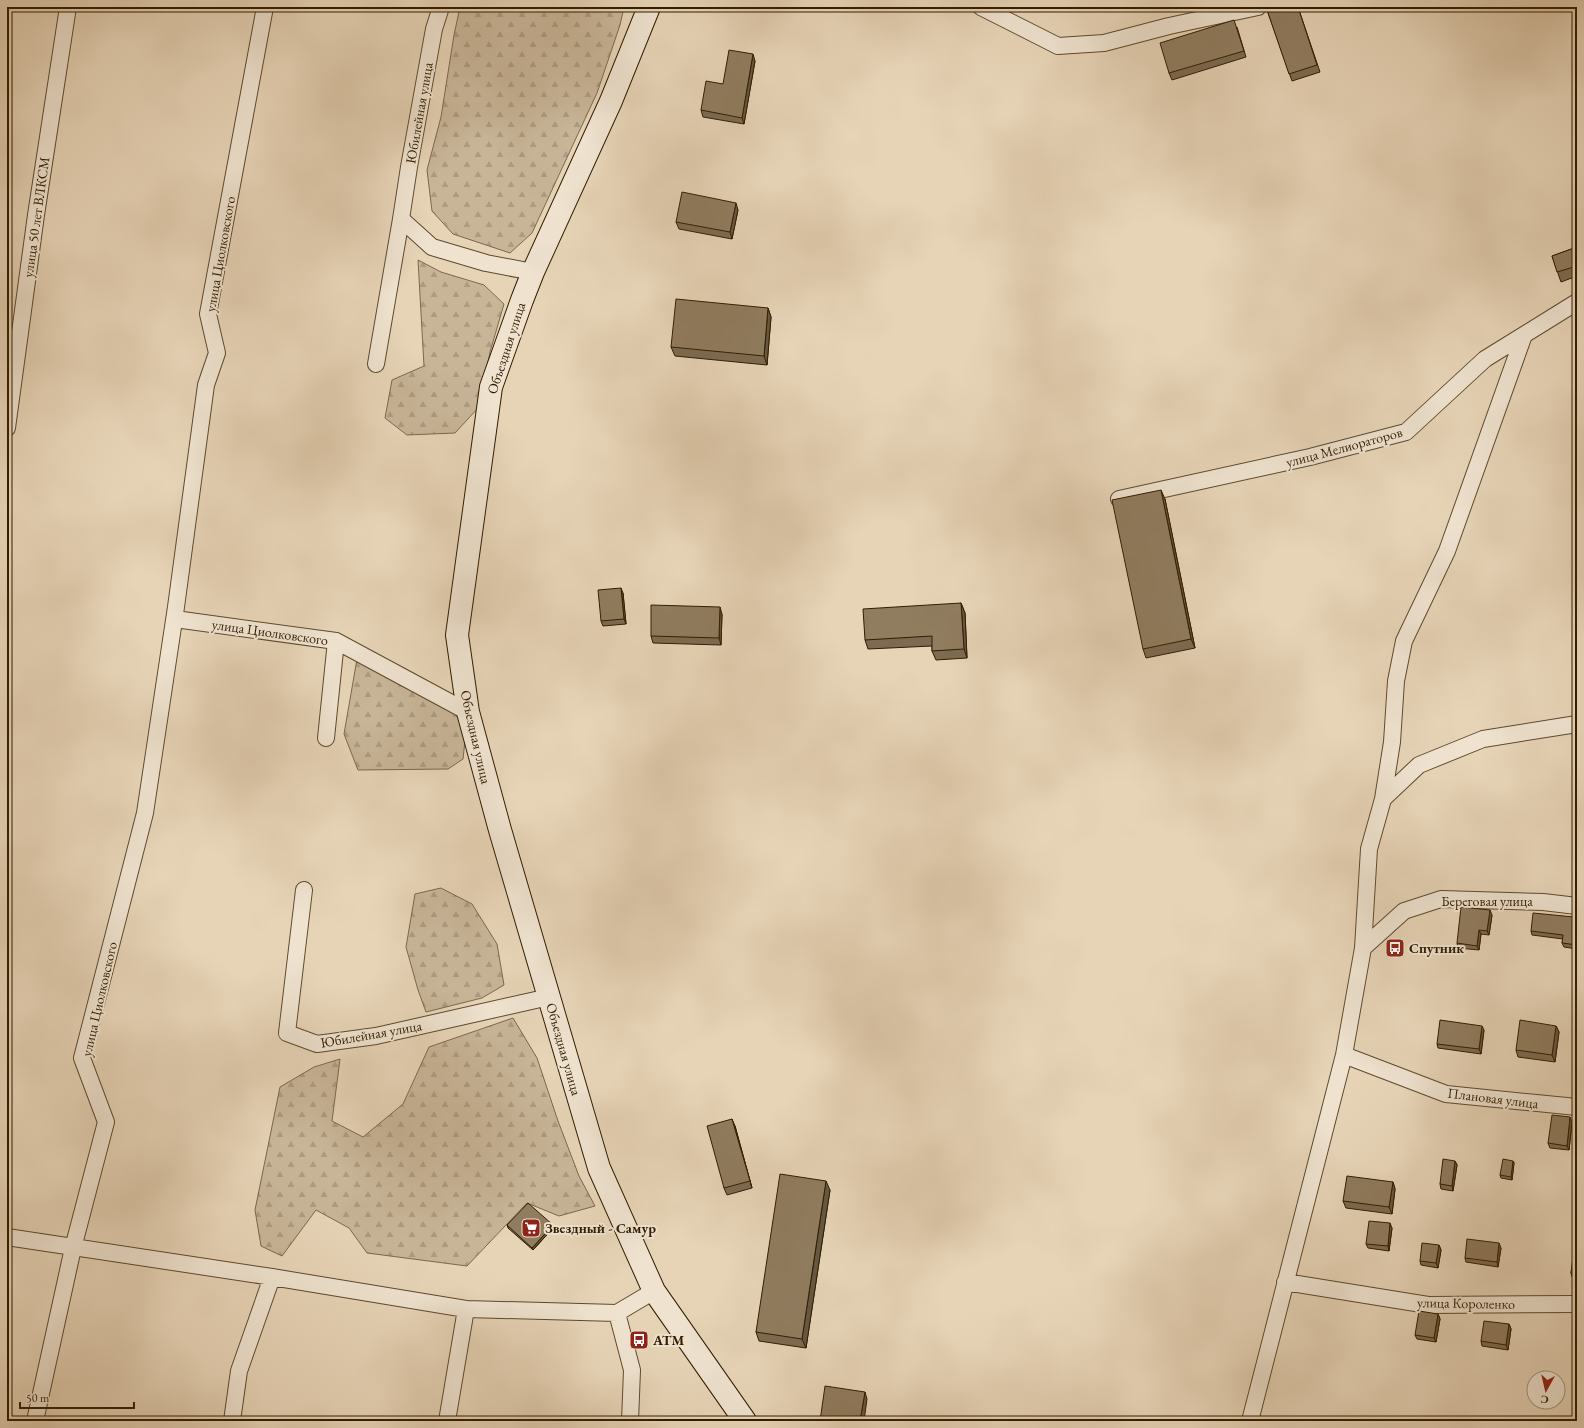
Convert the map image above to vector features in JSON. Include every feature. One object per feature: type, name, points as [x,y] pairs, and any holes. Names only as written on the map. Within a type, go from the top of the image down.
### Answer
[{"type":"main road","name":"Объездная улица","points":[[649,7],[611,101],[533,272],[491,387],[457,635],[468,712],[500,830],[599,1168],[654,1291],[745,1421]]},
{"type":"street","name":"улица 50 лет ВЛКСМ","points":[[7,428],[36,215],[68,7]]},
{"type":"street","name":"улица Циолковского","points":[[34,1421],[73,1248],[106,1122],[82,1058],[145,813],[175,619],[206,385],[217,353],[208,314],[265,7]]},
{"type":"street","name":"Юбилейная улица","points":[[376,364],[434,29],[441,7]]},
{"type":"street","points":[[981,7],[1058,46],[1104,43],[1169,26],[1258,7]]},
{"type":"street","points":[[401,219],[432,247],[486,264],[533,272]]},
{"type":"street","name":"улица Мелиораторов","points":[[1119,498],[1310,457],[1406,432],[1485,359],[1577,302]]},
{"type":"street","points":[[1250,1421],[1344,1055],[1363,948],[1368,849],[1383,799],[1392,742],[1396,682],[1404,641],[1447,551],[1524,335]]},
{"type":"street","name":"улица Циолковского","points":[[175,619],[336,641],[468,712]]},
{"type":"street","points":[[326,738],[336,641]]},
{"type":"street","points":[[1383,799],[1419,765],[1483,739],[1577,724]]},
{"type":"street","name":"Юбилейная улица","points":[[304,890],[287,1033],[317,1044],[376,1036],[549,997]]},
{"type":"street","name":"Береговая улица","points":[[1363,948],[1404,911],[1441,899],[1543,902],[1577,906]]},
{"type":"street","name":"Плановая улица","points":[[1344,1055],[1446,1094],[1577,1107]]},
{"type":"street","points":[[7,1237],[272,1277],[466,1309],[617,1313],[654,1291]]},
{"type":"street","points":[[232,1421],[239,1371],[272,1277]]},
{"type":"street","name":"улица Короленко","points":[[1285,1282],[1428,1305],[1577,1304]]},
{"type":"street","points":[[447,1421],[466,1309]]},
{"type":"street","points":[[617,1313],[632,1370],[630,1421]]},
{"type":"green space","points":[[460,7],[624,7],[620,25],[597,93],[532,233],[510,253],[453,234],[432,211],[427,170],[441,117]]},
{"type":"green space","points":[[418,260],[441,272],[484,285],[504,304],[490,352],[479,407],[455,433],[407,435],[385,418],[392,380],[424,366]]},
{"type":"green space","points":[[357,659],[404,668],[453,695],[466,731],[463,759],[448,769],[358,770],[344,734]]},
{"type":"green space","points":[[441,888],[472,904],[497,944],[504,985],[482,998],[426,1012],[406,947],[415,894]]},
{"type":"green space","points":[[513,1018],[537,1058],[558,1121],[579,1176],[595,1206],[559,1216],[527,1203],[467,1266],[367,1253],[349,1228],[316,1210],[282,1256],[261,1246],[255,1210],[280,1087],[314,1067],[340,1059],[332,1121],[363,1137],[403,1104],[429,1047]]},
{"type":"building","points":[[1266,7],[1298,7],[1317,65],[1289,74]]},
{"type":"building","points":[[1234,20],[1244,51],[1169,73],[1160,43]]},
{"type":"building","points":[[729,50],[753,54],[742,118],[701,110],[706,81],[723,84]]},
{"type":"building","points":[[682,192],[736,203],[730,232],[676,222]]},
{"type":"building","points":[[1577,247],[1577,266],[1557,272],[1552,256]]},
{"type":"building","points":[[676,299],[768,308],[764,356],[671,347]]},
{"type":"building","points":[[1161,490],[1191,639],[1143,649],[1112,500]]},
{"type":"building","points":[[621,588],[624,619],[601,621],[598,590]]},
{"type":"building","points":[[961,603],[964,649],[932,651],[932,636],[865,640],[863,609]]},
{"type":"building","points":[[651,605],[720,607],[719,638],[651,636]]},
{"type":"building","points":[[1461,907],[1490,910],[1487,931],[1479,930],[1477,946],[1457,943]]},
{"type":"building","points":[[1533,913],[1574,917],[1573,928],[1577,929],[1577,945],[1562,943],[1563,935],[1531,931]]},
{"type":"building","points":[[1440,1020],[1482,1026],[1479,1049],[1437,1044]]},
{"type":"building","points":[[1520,1020],[1556,1026],[1552,1055],[1516,1050]]},
{"type":"building","points":[[1552,1115],[1570,1117],[1567,1146],[1548,1143]]},
{"type":"building","points":[[732,1119],[750,1181],[724,1188],[707,1126]]},
{"type":"building","points":[[1443,1159],[1455,1161],[1452,1186],[1440,1184]]},
{"type":"building","points":[[1503,1159],[1513,1161],[1511,1177],[1500,1175]]},
{"type":"building","points":[[780,1174],[826,1181],[802,1339],[756,1332]]},
{"type":"building","points":[[1347,1176],[1393,1182],[1389,1207],[1343,1201]]},
{"type":"building","name":"Звездный - Самур","points":[[528,1203],[553,1225],[532,1248],[507,1225]]},
{"type":"building","points":[[1369,1221],[1390,1223],[1388,1246],[1366,1244]]},
{"type":"building","points":[[1467,1239],[1499,1243],[1497,1262],[1465,1258]]},
{"type":"building","points":[[1575,1240],[1577,1241],[1577,1274],[1571,1273]]},
{"type":"building","points":[[1422,1243],[1439,1245],[1436,1263],[1420,1261]]},
{"type":"building","points":[[1419,1311],[1438,1314],[1434,1338],[1415,1335]]},
{"type":"building","points":[[1484,1321],[1509,1324],[1506,1345],[1481,1341]]},
{"type":"building","points":[[825,1386],[865,1392],[860,1421],[820,1421]]},
{"type":"place","name":"Спутник","points":[[1395,948]]},
{"type":"place","name":"Звездный - Самур","points":[[531,1228]]},
{"type":"place","name":"АТМ","points":[[639,1340]]}]
